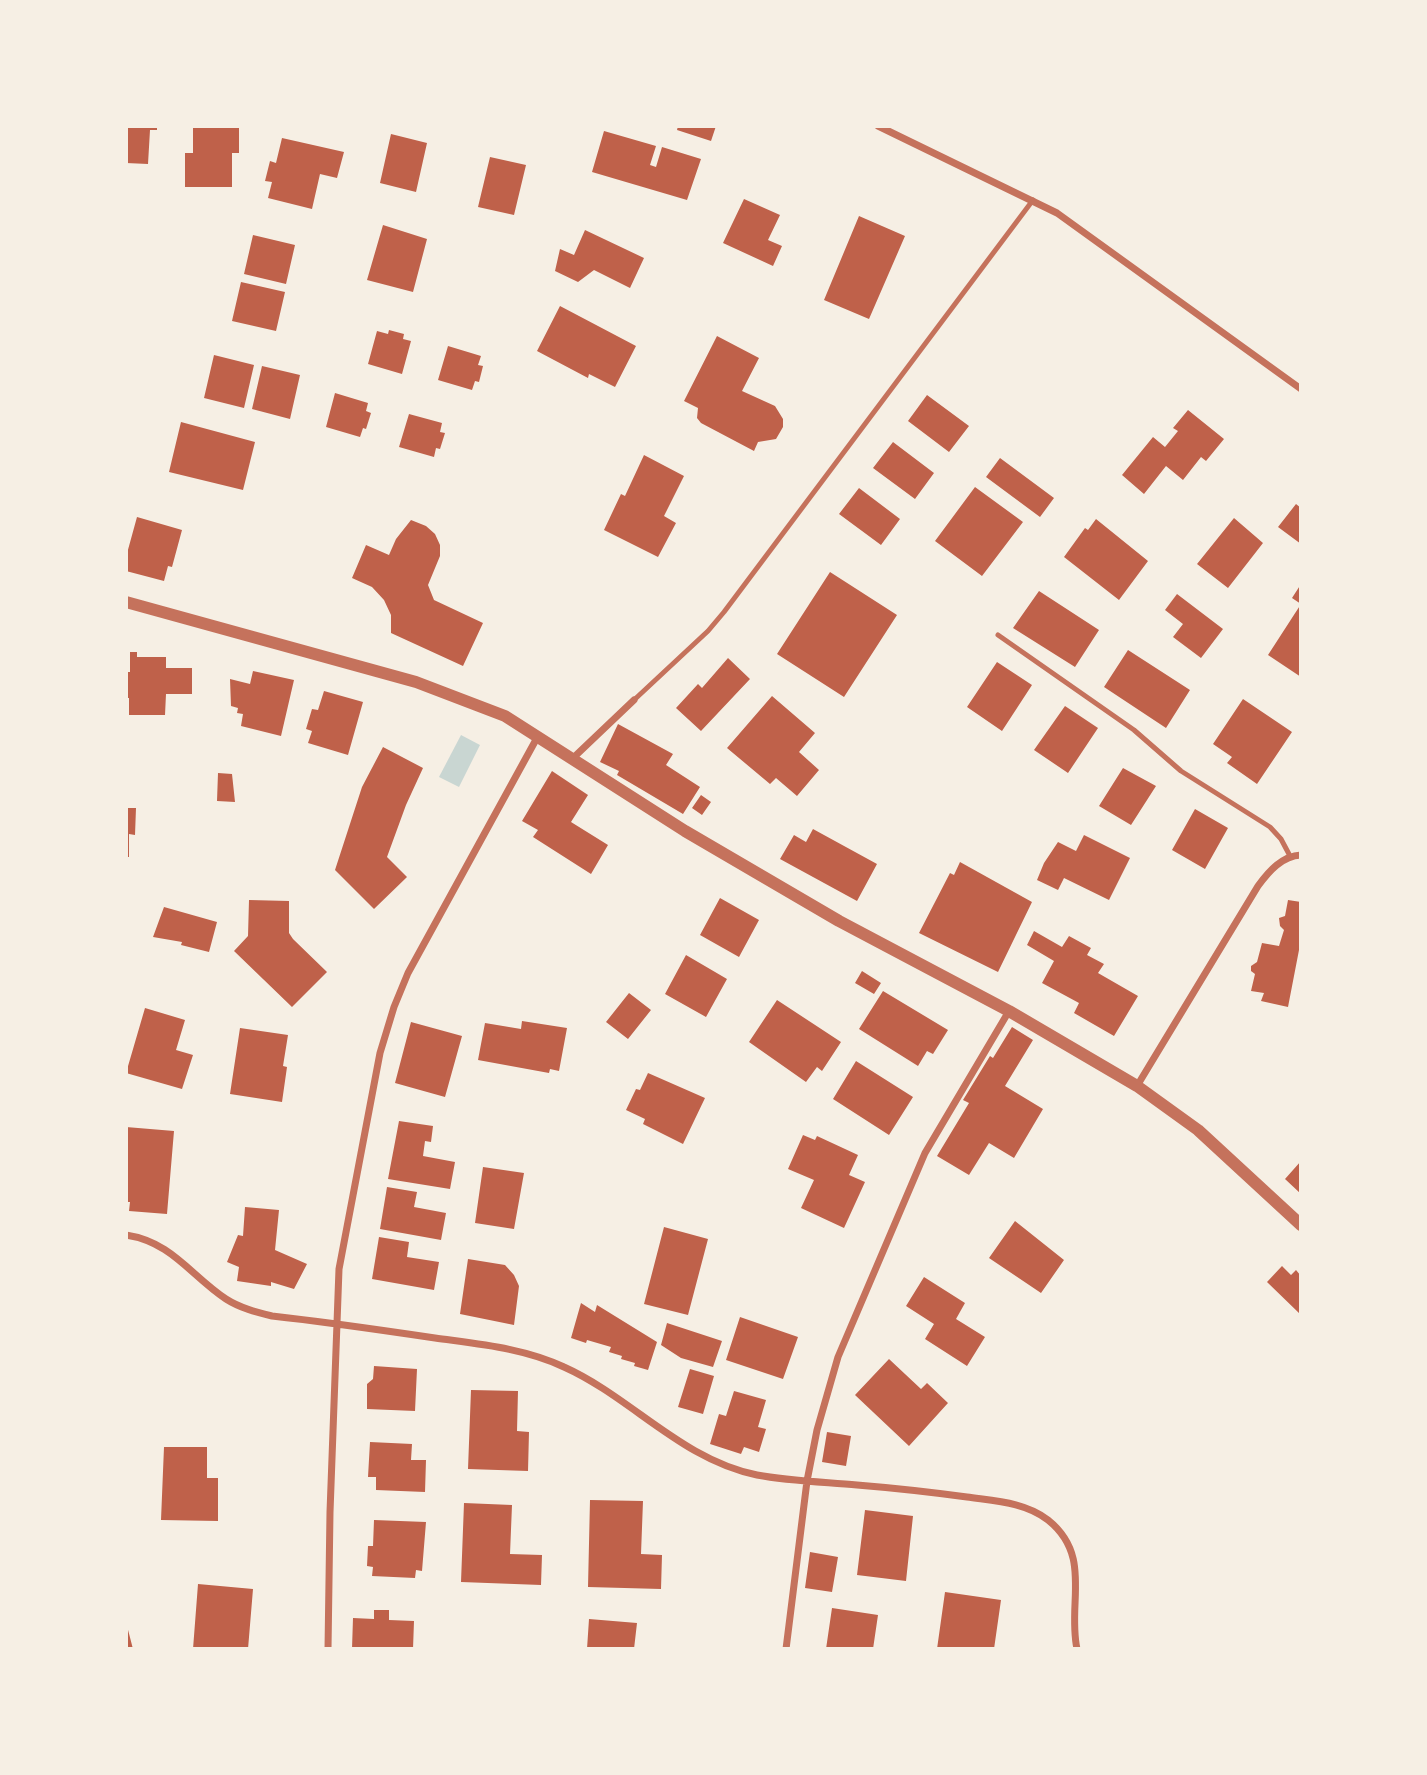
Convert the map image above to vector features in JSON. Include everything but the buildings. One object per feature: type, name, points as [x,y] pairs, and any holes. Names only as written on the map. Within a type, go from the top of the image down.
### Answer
[{"type":"street","points":[[878,126],[1033,199],[1057,213],[1301,388]]},
{"type":"street","points":[[126,602],[416,682],[491,710],[685,831],[827,914],[1009,1011],[1137,1086],[1198,1130],[1301,1225]]},
{"type":"street","points":[[572,760],[634,701]]},
{"type":"street","points":[[328,1649],[336,1323],[343,1250],[380,1053],[408,973],[538,737]]},
{"type":"street","points":[[1137,1086],[1258,886],[1277,864],[1290,856],[1301,855]]},
{"type":"street","points":[[786,1649],[807,1481],[817,1430],[838,1357],[925,1153],[1009,1011]]},
{"type":"street","points":[[126,1235],[156,1242],[218,1292],[248,1310],[272,1316],[469,1343],[544,1359],[580,1374],[706,1458],[748,1473],[807,1481],[909,1489],[1016,1505],[1041,1516],[1058,1532],[1073,1558],[1077,1574],[1077,1649]]},
{"type":"lane","points":[[634,701],[708,631],[724,612],[1033,199]]},
{"type":"lane","points":[[998,635],[1134,730],[1181,771],[1270,827],[1282,839],[1290,856]]},
{"type":"shaded area","points":[[461,735],[480,745],[459,787],[439,777]]}]
